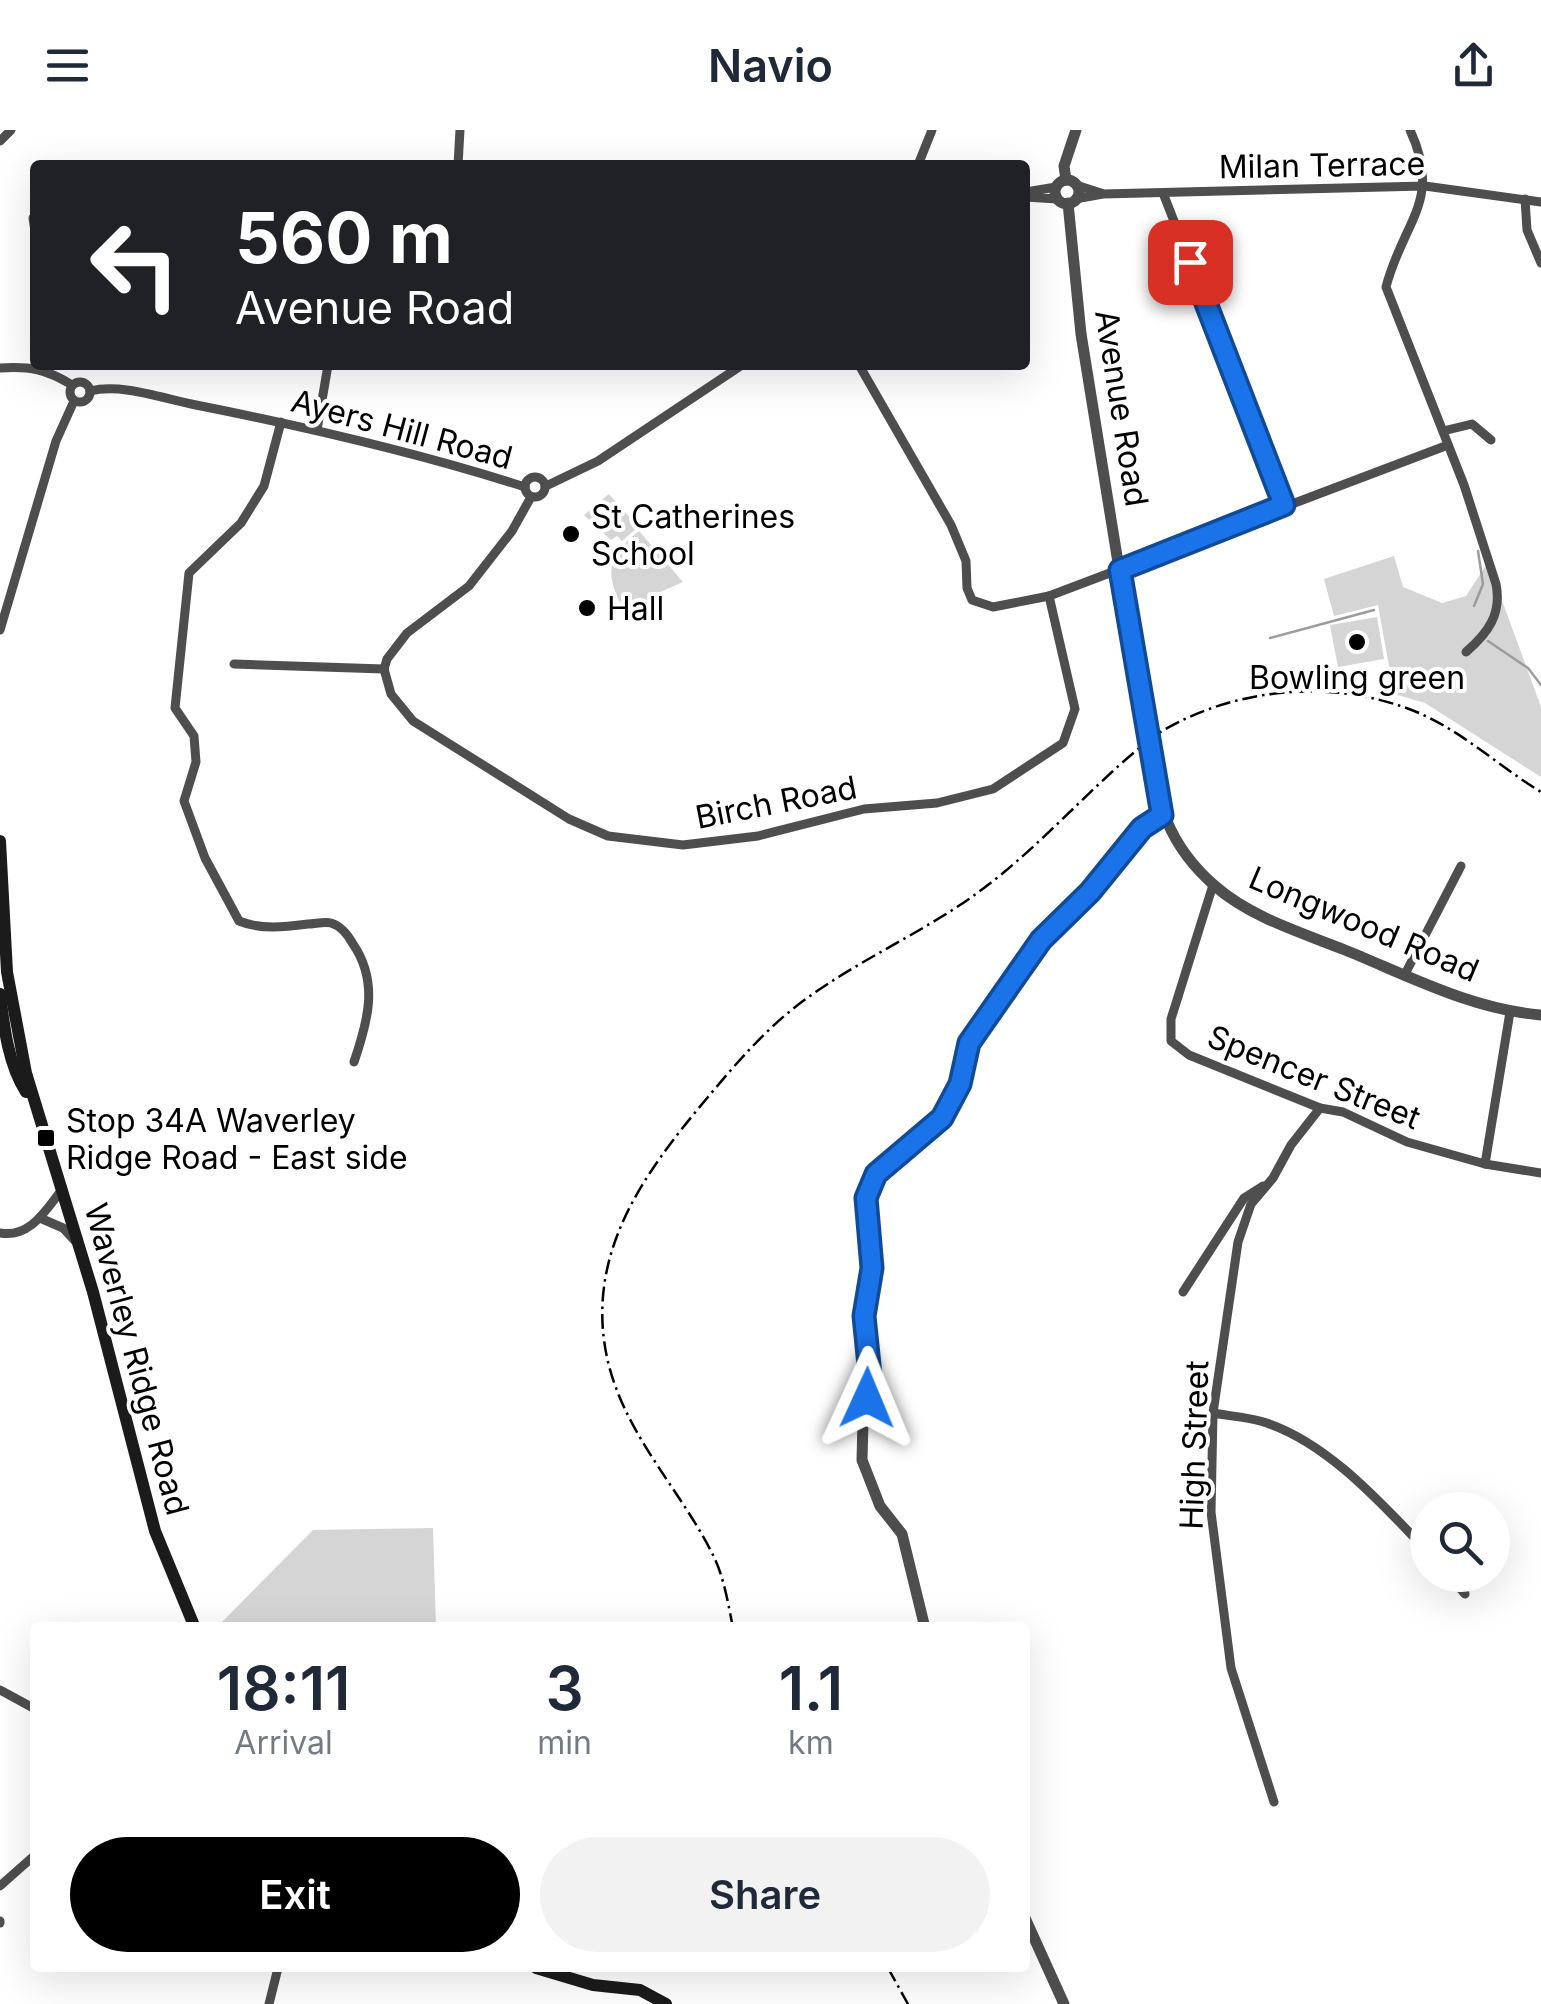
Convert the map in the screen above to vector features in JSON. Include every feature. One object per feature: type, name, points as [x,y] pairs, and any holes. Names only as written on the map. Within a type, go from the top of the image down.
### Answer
[{"type":"main road","name":"Waverley Ridge Road","points":[[0,841],[7,972],[15,1026],[34,1103],[93,1292],[155,1531],[193,1622]]},
{"type":"main road","name":"Waverley Ridge Road","points":[[0,994],[8,1045],[19,1081],[34,1103]]},
{"type":"main road","points":[[549,1972],[593,1985],[640,1990],[666,2004]]},
{"type":"street","points":[[0,140],[11,130]]},
{"type":"street","points":[[458,160],[460,130]]},
{"type":"street","points":[[920,160],[932,130]]},
{"type":"street","name":"Avenue Road","points":[[1076,130],[1066,158],[1066,192],[1081,334],[1162,815],[1184,850]]},
{"type":"street","points":[[1410,130],[1420,152],[1425,186],[1392,262],[1386,287],[1443,431],[1499,598],[1490,627],[1466,652]]},
{"type":"street","name":"Milan Terrace","points":[[1066,192],[1425,186],[1541,202]]},
{"type":"street","points":[[1030,195],[1066,192]]},
{"type":"street","points":[[1163,193],[1284,505]]},
{"type":"street","points":[[1525,199],[1527,230],[1541,263]]},
{"type":"street","points":[[0,368],[30,366]]},
{"type":"street","points":[[51,370],[72,385]]},
{"type":"street","points":[[317,430],[327,370]]},
{"type":"street","name":"Ayers Hill Road","points":[[546,486],[598,462],[735,370]]},
{"type":"street","points":[[862,370],[951,525],[966,561],[967,588],[972,600],[993,606],[1049,596],[1448,445]]},
{"type":"street","points":[[72,385],[81,382],[90,391],[86,400],[74,401]]},
{"type":"street","points":[[72,385],[69,394],[74,401]]},
{"type":"street","name":"Ayers Hill Road","points":[[90,391],[135,393],[317,430],[428,456],[524,487]]},
{"type":"street","points":[[0,641],[56,441],[74,401]]},
{"type":"street","points":[[280,422],[264,486],[240,523],[189,573],[174,708],[194,736],[196,762],[184,801],[205,858],[239,921],[252,926],[280,927],[330,922],[343,929],[356,947],[368,976],[370,1006],[354,1062]]},
{"type":"street","points":[[1443,431],[1472,424],[1491,440]]},
{"type":"street","points":[[536,477],[546,486],[541,496],[531,497],[524,487],[536,477]]},
{"type":"street","points":[[234,664],[384,669],[387,659],[408,633],[469,586],[512,532],[531,497]]},
{"type":"street","name":"Birch Road","points":[[384,669],[391,694],[414,722],[569,819],[608,836],[683,845],[702,843],[758,836],[864,808],[937,803],[993,789],[1063,743],[1075,709],[1049,596]]},
{"type":"street","points":[[0,630],[6,614]]},
{"type":"street","points":[[924,1622],[902,1534],[880,1506],[862,1460],[870,1375],[864,1316],[872,1268],[866,1198],[876,1174],[942,1118],[960,1084],[969,1043],[1041,940],[1090,892],[1142,828],[1162,815]]},
{"type":"street","name":"Longwood Road","points":[[1184,850],[1213,885],[1255,911],[1404,976],[1510,1012],[1541,1015]]},
{"type":"street","points":[[1404,976],[1461,866]]},
{"type":"street","name":"Spencer Street","points":[[1213,885],[1171,1019],[1171,1041],[1188,1055],[1320,1108],[1344,1112],[1407,1142],[1485,1164],[1541,1173]]},
{"type":"street","points":[[1485,1164],[1510,1012]]},
{"type":"street","name":"High Street","points":[[1274,1802],[1231,1668],[1210,1512],[1213,1413],[1238,1242],[1251,1204],[1320,1108]]},
{"type":"street","points":[[1183,1292],[1244,1198],[1273,1178]]},
{"type":"street","points":[[0,1233],[11,1235],[30,1228],[62,1191]]},
{"type":"street","points":[[40,1218],[63,1228],[76,1243]]},
{"type":"street","points":[[1213,1413],[1262,1421],[1304,1442],[1366,1487],[1410,1533]]},
{"type":"street","points":[[0,1690],[30,1705]]},
{"type":"street","points":[[0,1886],[30,1860]]},
{"type":"street","points":[[1030,1929],[1064,2004]]},
{"type":"street","points":[[269,2004],[277,1972]]},
{"type":"shaded area","points":[[609,494],[638,527],[622,541],[617,536],[611,540],[584,515]]},
{"type":"shaded area","points":[[639,531],[683,582],[651,596],[645,603],[621,604],[612,581],[613,563],[622,547]]},
{"type":"shaded area","points":[[1394,556],[1403,587],[1442,603],[1466,596],[1488,562],[1541,707],[1541,777],[1425,703],[1394,694],[1378,605],[1334,616],[1324,579]]},
{"type":"shaded area","name":"Bowling green","points":[[1377,617],[1384,659],[1338,667],[1330,625]]},
{"type":"shaded area","points":[[433,1528],[436,1622],[222,1622],[313,1530]]},
{"type":"waterway","points":[[1474,606],[1483,584],[1478,551]]},
{"type":"waterway","points":[[1270,638],[1374,610]]},
{"type":"waterway","points":[[1488,641],[1528,668],[1541,685]]},
{"type":"railway","points":[[732,1622],[713,1555],[640,1438],[616,1389],[602,1323],[604,1286],[612,1251],[642,1186],[684,1126],[756,1043],[810,996],[984,888],[1154,736],[1216,707],[1284,693],[1353,695],[1386,702],[1451,730],[1541,792]]},
{"type":"railway","points":[[890,1972],[908,2004]]},
{"type":"place","name":"St Catherines School","points":[[571,534]]},
{"type":"place","name":"Hall","points":[[587,608]]},
{"type":"place","name":"Bowling green","points":[[1357,642]]},
{"type":"place","name":"Stop 34A Waverley Ridge Road - East side","points":[[46,1138]]},
{"type":"route","points":[[867,1398],[870,1375],[864,1316],[872,1268],[866,1198],[876,1174],[942,1118],[960,1084],[969,1043],[1041,940],[1090,892],[1142,828],[1162,815],[1120,570],[1284,505],[1190,262]]}]
